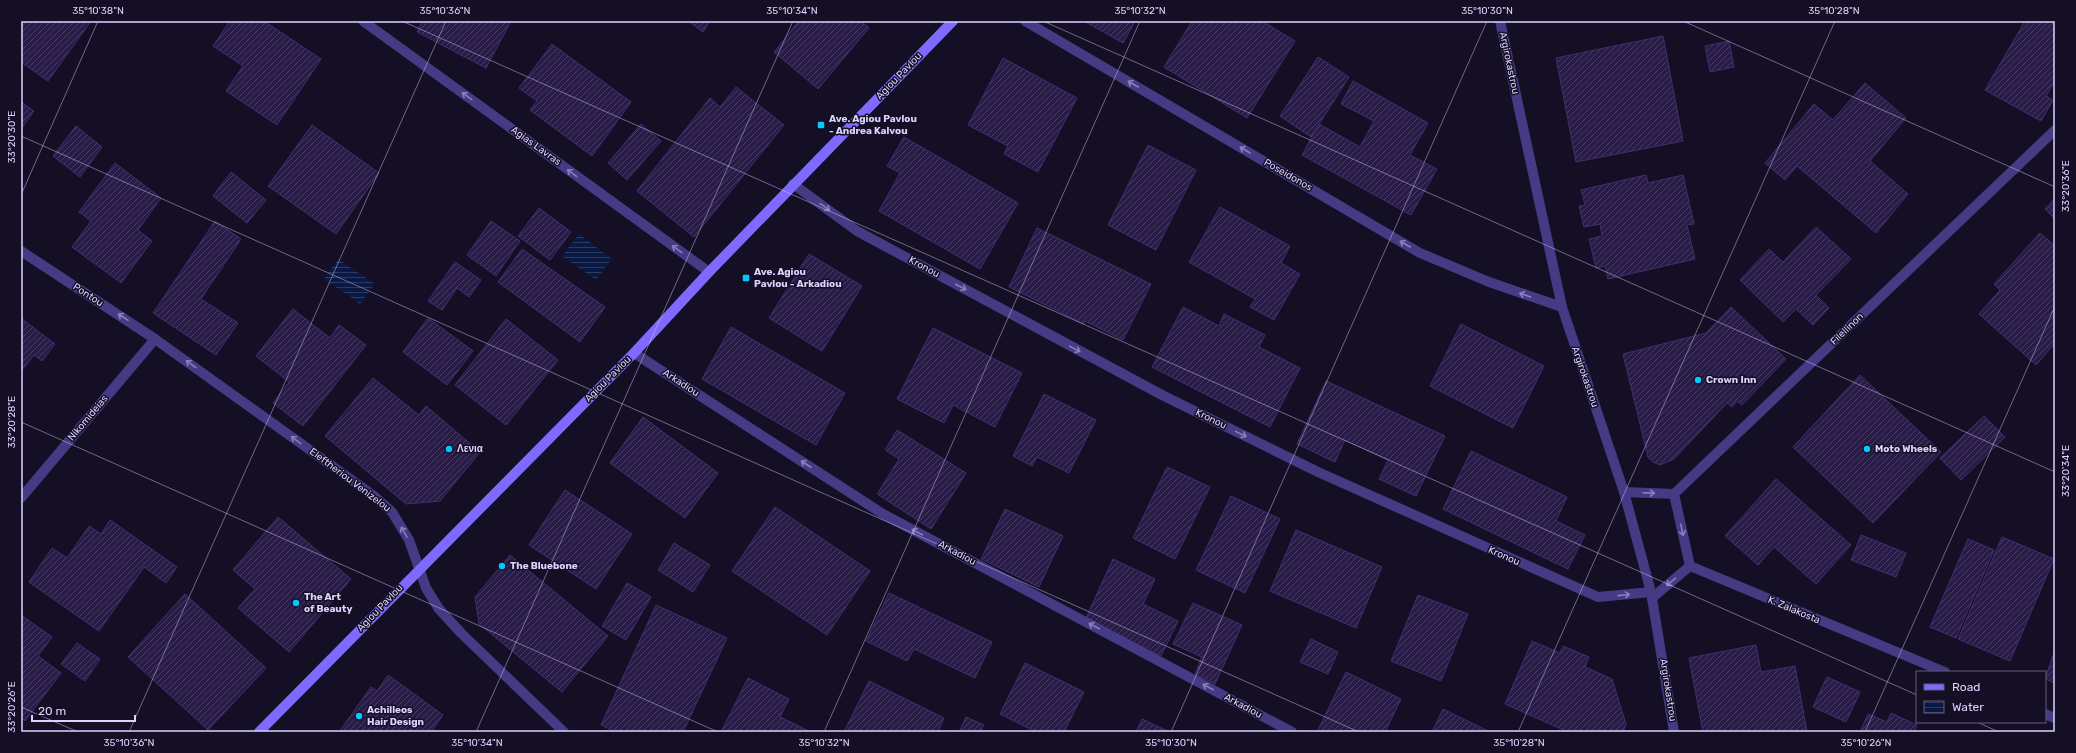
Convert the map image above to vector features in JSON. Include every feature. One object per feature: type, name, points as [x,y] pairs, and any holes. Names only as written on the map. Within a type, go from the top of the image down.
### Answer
[{"type":"main road","name":"Agiou Pavlou","points":[[259,732],[418,569],[634,353],[793,184],[953,21]]},
{"type":"street","name":"Agias Lavras","points":[[363,21],[709,272]]},
{"type":"street","name":"Poseidonos","points":[[1025,21],[1420,253],[1489,282],[1562,307]]},
{"type":"street","name":"Argirokastrou","points":[[1500,21],[1562,307],[1624,492],[1651,595],[1674,732]]},
{"type":"street","name":"Filellinon","points":[[1674,494],[2055,130]]},
{"type":"street","name":"Kronou","points":[[793,184],[864,235],[1162,395],[1318,472],[1598,598],[1651,595]]},
{"type":"street","name":"Pontou","points":[[21,251],[155,339]]},
{"type":"street","name":"Nikomideias","points":[[21,498],[155,339]]},
{"type":"street","name":"Eleftheriou Venizelou","points":[[155,339],[368,491],[392,512],[409,540],[426,588],[439,609],[462,634],[564,732]]},
{"type":"street","name":"Arkadiou","points":[[634,353],[883,514],[1292,732]]},
{"type":"street","points":[[1624,492],[1674,494],[1690,566],[1651,595]]},
{"type":"street","name":"K. Zalakosta","points":[[1690,566],[1942,671]]},
{"type":"water","points":[[579,234],[612,259],[596,280],[562,256]]},
{"type":"water","points":[[338,259],[375,284],[360,304],[324,279]]},
{"type":"building","points":[[21,21],[91,21],[48,81],[21,62]]},
{"type":"building","points":[[230,21],[264,21],[321,59],[277,125],[226,91],[243,66],[213,46]]},
{"type":"building","points":[[422,21],[511,21],[486,68],[417,32]]},
{"type":"building","points":[[688,21],[710,21],[703,32]]},
{"type":"building","points":[[799,21],[861,21],[869,28],[818,89],[774,52]]},
{"type":"building","points":[[1084,21],[1135,21],[1123,43]]},
{"type":"building","points":[[1192,21],[1262,21],[1295,41],[1247,118],[1164,67]]},
{"type":"building","points":[[2025,21],[2055,21],[2055,80],[2046,96],[2053,100],[2041,121],[1985,90]]},
{"type":"building","points":[[1663,36],[1683,141],[1576,162],[1556,58]]},
{"type":"building","points":[[1729,41],[1734,67],[1710,72],[1705,46]]},
{"type":"building","points":[[552,44],[631,102],[592,156],[530,110],[537,101],[519,88]]},
{"type":"building","points":[[1318,57],[1349,77],[1311,137],[1280,116]]},
{"type":"building","points":[[1003,58],[1077,98],[1038,172],[1004,154],[1008,146],[968,125]]},
{"type":"building","points":[[1353,81],[1428,123],[1410,155],[1437,169],[1411,215],[1302,155],[1319,124],[1360,147],[1374,121],[1341,104]]},
{"type":"building","points":[[1865,83],[1906,118],[1870,161],[1908,194],[1876,233],[1797,166],[1785,180],[1765,163],[1814,104],[1833,120]]},
{"type":"building","points":[[736,87],[784,125],[694,237],[637,191],[710,98],[720,107]]},
{"type":"building","points":[[21,102],[34,111],[21,129]]},
{"type":"building","points":[[641,124],[661,141],[627,180],[608,163]]},
{"type":"building","points":[[312,125],[379,173],[336,234],[268,186]]},
{"type":"building","points":[[76,126],[102,147],[80,177],[53,156]]},
{"type":"building","points":[[904,137],[1018,203],[980,269],[879,211],[900,173],[887,166]]},
{"type":"building","points":[[1148,145],[1196,170],[1156,250],[1108,225]]},
{"type":"building","points":[[115,163],[161,198],[138,230],[152,241],[121,283],[72,247],[91,221],[79,212]]},
{"type":"building","points":[[231,172],[266,200],[247,223],[213,196]]},
{"type":"building","points":[[1646,175],[1648,183],[1683,175],[1694,224],[1687,225],[1695,259],[1608,279],[1605,266],[1596,268],[1589,239],[1602,236],[1600,224],[1584,227],[1579,206],[1585,205],[1581,190]]},
{"type":"building","points":[[2055,198],[2055,219],[2045,209]]},
{"type":"building","points":[[1220,207],[1290,246],[1281,263],[1300,274],[1274,320],[1250,307],[1255,299],[1189,262]]},
{"type":"building","points":[[539,208],[571,232],[550,260],[518,236]]},
{"type":"building","points":[[215,221],[241,239],[201,299],[238,323],[216,355],[153,313]]},
{"type":"building","points":[[491,221],[520,241],[496,276],[467,255]]},
{"type":"building","points":[[1816,227],[1851,259],[1816,295],[1829,308],[1813,325],[1796,309],[1783,322],[1740,280],[1769,249],[1783,262]]},
{"type":"building","points":[[1037,228],[1151,284],[1123,340],[1085,321],[1084,324],[1009,287]]},
{"type":"building","points":[[2040,233],[2055,246],[2055,343],[2036,365],[1979,314],[2000,290],[1994,284]]},
{"type":"building","points":[[522,249],[605,307],[580,342],[498,282]]},
{"type":"building","points":[[809,254],[862,286],[822,351],[769,318]]},
{"type":"building","points":[[455,262],[481,280],[469,297],[457,288],[442,310],[428,301]]},
{"type":"building","points":[[1183,307],[1219,326],[1224,314],[1265,335],[1259,347],[1300,368],[1270,427],[1152,367]]},
{"type":"building","name":"Crown Inn","points":[[1731,307],[1786,359],[1742,405],[1737,401],[1732,407],[1727,403],[1674,459],[1660,465],[1653,462],[1648,457],[1623,354],[1706,333]]},
{"type":"building","points":[[293,309],[330,338],[339,325],[366,345],[303,426],[273,403],[289,382],[256,356]]},
{"type":"building","points":[[21,318],[55,344],[42,361],[34,355],[21,371]]},
{"type":"building","points":[[428,318],[473,351],[447,385],[403,352]]},
{"type":"building","points":[[506,319],[558,360],[506,425],[455,385]]},
{"type":"building","points":[[1461,324],[1544,366],[1513,428],[1430,386]]},
{"type":"building","points":[[731,327],[845,393],[816,445],[702,379]]},
{"type":"building","points":[[933,328],[1022,373],[995,427],[953,405],[944,423],[897,399]]},
{"type":"building","name":"Moto Wheels","points":[[1860,375],[1941,452],[1873,523],[1793,447]]},
{"type":"building","points":[[373,378],[419,415],[426,406],[480,452],[440,501],[406,504],[325,436]]},
{"type":"building","points":[[1326,381],[1445,436],[1416,496],[1379,479],[1388,460],[1345,440],[1335,462],[1297,444]]},
{"type":"building","points":[[1044,394],[1096,420],[1069,473],[1037,457],[1032,466],[1013,456]]},
{"type":"building","points":[[1984,416],[2005,437],[1961,480],[1940,458]]},
{"type":"building","points":[[643,417],[718,473],[685,518],[610,463]]},
{"type":"building","points":[[897,430],[966,473],[931,529],[877,494],[899,459],[885,450]]},
{"type":"building","points":[[1471,451],[1567,497],[1556,521],[1585,535],[1568,569],[1443,509]]},
{"type":"building","points":[[1167,467],[1210,487],[1175,559],[1133,538]]},
{"type":"building","points":[[1776,479],[1851,545],[1816,584],[1774,547],[1758,565],[1725,536]]},
{"type":"building","points":[[565,490],[632,534],[596,589],[529,545]]},
{"type":"building","points":[[1231,496],[1280,519],[1245,593],[1196,570]]},
{"type":"building","points":[[775,507],[870,571],[827,635],[732,571]]},
{"type":"building","points":[[1005,509],[1063,536],[1039,587],[981,559]]},
{"type":"building","points":[[278,517],[351,579],[289,652],[238,608],[255,589],[233,570]]},
{"type":"building","points":[[110,520],[177,567],[166,583],[144,567],[99,631],[29,582],[52,548],[67,558],[89,526],[101,534]]},
{"type":"building","points":[[1296,530],[1382,567],[1356,628],[1270,591]]},
{"type":"building","points":[[1861,535],[1906,553],[1896,577],[1851,560]]},
{"type":"building","points":[[2002,537],[2054,559],[2010,661],[1958,639]]},
{"type":"building","points":[[1968,539],[1994,550],[1956,638],[1930,627]]},
{"type":"building","points":[[674,543],[710,565],[693,592],[658,570]]},
{"type":"building","points":[[510,555],[608,636],[562,692],[479,624],[475,597]]},
{"type":"building","points":[[1113,559],[1155,579],[1143,604],[1178,621],[1161,656],[1085,620]]},
{"type":"building","points":[[627,583],[651,597],[626,640],[602,626]]},
{"type":"building","points":[[889,593],[992,642],[975,678],[914,649],[907,661],[866,641]]},
{"type":"building","points":[[185,594],[266,668],[208,730],[128,657]]},
{"type":"building","points":[[1418,595],[1468,614],[1441,681],[1391,661]]},
{"type":"building","points":[[1193,603],[1242,625],[1215,684],[1195,674],[1202,657],[1173,644]]},
{"type":"building","points":[[656,605],[727,638],[683,732],[616,732],[601,725]]},
{"type":"building","points":[[21,615],[52,637],[38,656],[61,673],[25,721],[21,718]]},
{"type":"building","points":[[1311,639],[1338,652],[1328,674],[1300,662]]},
{"type":"building","points":[[1532,641],[1560,653],[1563,646],[1589,657],[1585,667],[1612,679],[1626,724],[1623,732],[1568,732],[1505,704]]},
{"type":"building","points":[[77,643],[100,659],[85,681],[61,664]]},
{"type":"building","points":[[1756,645],[1761,672],[1795,666],[1807,732],[1703,732],[1689,658]]},
{"type":"building","points":[[2055,650],[2055,683],[2046,679]]},
{"type":"building","points":[[1025,663],[1084,692],[1064,732],[1036,732],[1000,714]]},
{"type":"building","points":[[1346,672],[1401,699],[1385,732],[1317,732]]},
{"type":"building","points":[[388,675],[443,715],[431,732],[339,732],[371,687],[377,691]]},
{"type":"building","points":[[1827,677],[1860,692],[1846,722],[1813,707]]},
{"type":"building","points":[[748,678],[789,699],[780,717],[811,732],[721,732]]},
{"type":"building","points":[[869,681],[944,718],[938,732],[844,732]]},
{"type":"building","points":[[1443,709],[1490,732],[1432,732]]},
{"type":"building","points":[[1891,713],[1917,725],[1914,732],[1860,732],[1868,714],[1887,722]]},
{"type":"building","points":[[966,717],[984,725],[980,732],[959,732]]},
{"type":"building","points":[[1142,719],[1170,732],[1136,732]]},
{"type":"place","name":"Ave. Agiou Pavlou - Andrea Kalvou","points":[[821,125]]},
{"type":"place","name":"Ave. Agiou Pavlou - Arkadiou","points":[[746,278]]},
{"type":"place","name":"Crown Inn","points":[[1698,380]]},
{"type":"place","name":"Λενια","points":[[449,449]]},
{"type":"place","name":"Moto Wheels","points":[[1867,449]]},
{"type":"place","name":"The Bluebone","points":[[502,566]]},
{"type":"place","name":"The Art of Beauty","points":[[296,603]]},
{"type":"place","name":"Achilleos Hair Design","points":[[359,716]]}]
